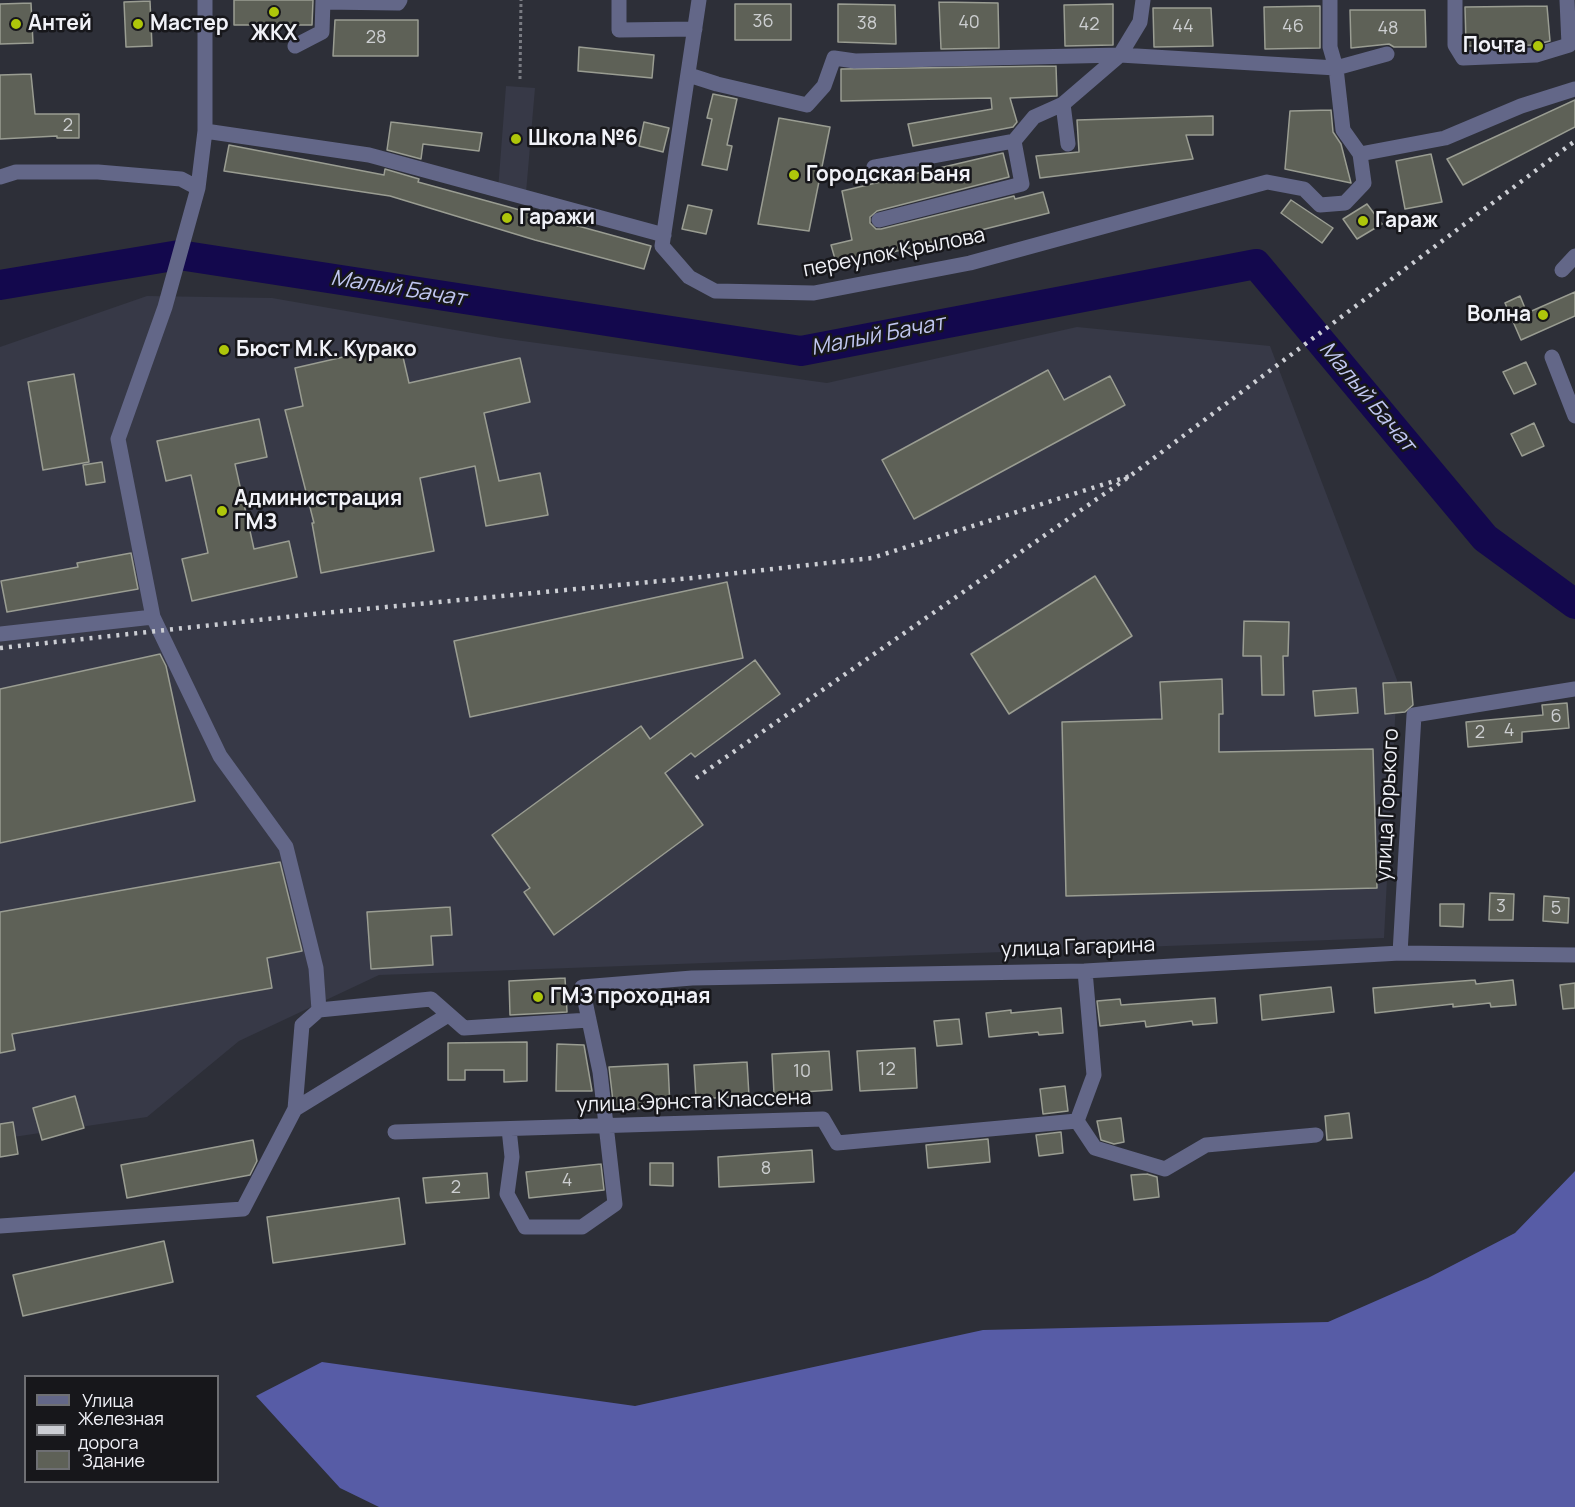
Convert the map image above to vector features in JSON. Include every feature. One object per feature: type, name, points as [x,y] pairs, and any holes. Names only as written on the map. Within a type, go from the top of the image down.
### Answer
[{"type":"street","points":[[205,0],[205,131],[198,188],[165,307],[118,439],[153,617],[220,756],[286,847],[316,968],[320,1010]]},
{"type":"street","points":[[295,46],[322,32],[323,1],[399,3],[400,0]]},
{"type":"street","points":[[619,0],[619,30],[695,29]]},
{"type":"street","points":[[205,131],[369,155],[664,235],[699,0]]},
{"type":"street","points":[[874,167],[1014,141],[1034,117],[1063,104],[1120,55],[1140,22],[1143,0]]},
{"type":"street","points":[[1330,0],[1330,47],[1336,68],[1342,130],[1360,154],[1445,138],[1521,106],[1575,89]]},
{"type":"street","points":[[1455,0],[1455,45],[1463,58],[1536,55],[1569,45],[1567,0]]},
{"type":"street","points":[[689,75],[728,87],[807,105],[824,86],[834,58],[855,61],[1120,55],[1336,68],[1387,54]]},
{"type":"street","points":[[1063,104],[1068,144]]},
{"type":"street","points":[[879,220],[1022,184],[1014,141]]},
{"type":"street","name":"переулок Крылова","points":[[664,235],[662,246],[689,277],[715,291],[814,293],[970,263],[1267,182],[1304,189],[1320,205],[1345,203],[1364,183],[1360,154]]},
{"type":"street","points":[[0,177],[16,172],[98,172],[181,179],[198,188]]},
{"type":"street","points":[[1562,270],[1575,256]]},
{"type":"street","points":[[1552,357],[1575,416]]},
{"type":"street","points":[[0,634],[153,617]]},
{"type":"street","name":"улица Горького","points":[[1400,953],[1414,715],[1575,689]]},
{"type":"street","name":"улица Гагарина","points":[[589,1020],[582,987],[692,978],[1085,970],[1400,953],[1575,955]]},
{"type":"street","points":[[1085,970],[1094,1076],[1077,1121],[1095,1148],[1165,1169],[1206,1145],[1316,1135]]},
{"type":"street","points":[[0,1226],[243,1209],[295,1110],[302,1025],[320,1010],[431,999],[464,1028],[589,1020],[600,1072],[604,1126],[615,1204],[582,1227],[525,1227],[507,1194],[512,1157],[509,1129]]},
{"type":"street","points":[[295,1110],[448,1015]]},
{"type":"street","name":"улица Эрнста Классена","points":[[395,1132],[823,1119],[837,1143],[1077,1121]]},
{"type":"path","points":[[520,80],[521,0]]},
{"type":"shaded area","name":"Школа №6","points":[[506,86],[535,88],[526,193],[498,190]]},
{"type":"shaded area","points":[[147,296],[272,298],[501,338],[827,383],[1077,327],[1270,346],[1397,680],[1384,938],[379,975],[239,1041],[147,1117],[0,1139],[0,347]]},
{"type":"shaded area","points":[[1575,1171],[1575,1507],[379,1507],[340,1488],[256,1396],[322,1362],[635,1406],[983,1330],[1328,1322],[1428,1278],[1515,1233]]},
{"type":"building","name":"ЖКХ","points":[[234,0],[313,0],[312,25],[234,25]]},
{"type":"building","name":"Мастер","points":[[150,1],[152,46],[126,47],[124,2]]},
{"type":"building","points":[[939,2],[998,3],[999,48],[941,49]]},
{"type":"building","name":"Антей","points":[[31,3],[33,43],[0,44],[0,4]]},
{"type":"building","points":[[735,4],[791,4],[791,40],[735,40]]},
{"type":"building","points":[[838,4],[895,5],[896,44],[838,42]]},
{"type":"building","points":[[1113,4],[1113,45],[1065,46],[1064,5]]},
{"type":"building","points":[[1320,6],[1320,48],[1265,49],[1264,7]]},
{"type":"building","points":[[1547,6],[1550,41],[1534,45],[1467,46],[1466,44],[1465,7]]},
{"type":"building","points":[[1153,8],[1211,8],[1213,46],[1154,47]]},
{"type":"building","points":[[1350,10],[1425,10],[1426,47],[1394,47],[1389,44],[1351,48]]},
{"type":"building","points":[[335,20],[418,20],[418,56],[333,56]]},
{"type":"building","points":[[579,47],[654,55],[652,78],[578,71]]},
{"type":"building","points":[[1056,66],[1057,96],[1010,98],[1017,122],[1013,127],[913,146],[908,124],[992,109],[991,98],[841,101],[841,69]]},
{"type":"building","points":[[31,74],[35,114],[79,114],[79,138],[57,138],[57,136],[0,139],[0,75]]},
{"type":"building","points":[[713,94],[737,99],[727,145],[732,146],[727,170],[702,165],[712,119],[707,118]]},
{"type":"building","points":[[1575,100],[1575,127],[1463,185],[1447,159]]},
{"type":"building","points":[[1331,110],[1333,132],[1341,144],[1351,183],[1285,169],[1290,111]]},
{"type":"building","points":[[1213,116],[1213,135],[1186,135],[1193,159],[1040,178],[1036,156],[1079,152],[1077,120]]},
{"type":"building","name":"Городская Баня","points":[[779,118],[830,127],[809,231],[758,224]]},
{"type":"building","points":[[391,122],[482,133],[479,151],[423,144],[421,159],[387,150]]},
{"type":"building","points":[[644,122],[669,128],[663,152],[639,146]]},
{"type":"building","name":"Гаражи","points":[[229,145],[384,175],[385,169],[419,179],[418,182],[651,246],[644,269],[535,240],[390,196],[224,171]]},
{"type":"building","points":[[1003,153],[1009,177],[877,211],[870,217],[870,223],[876,229],[881,229],[1014,196],[1015,199],[1043,192],[1049,213],[837,266],[831,245],[852,240],[842,191]]},
{"type":"building","points":[[1431,154],[1442,202],[1405,209],[1396,161]]},
{"type":"building","points":[[1291,200],[1333,228],[1322,243],[1281,213]]},
{"type":"building","name":"Гараж","points":[[1367,204],[1382,224],[1357,239],[1343,219]]},
{"type":"building","points":[[688,205],[712,210],[706,234],[682,229]]},
{"type":"building","name":"Волна","points":[[1575,292],[1575,316],[1521,340],[1505,303],[1520,296],[1527,313]]},
{"type":"building","points":[[400,344],[409,383],[520,358],[530,402],[484,413],[499,481],[540,473],[548,515],[486,526],[475,466],[420,478],[434,551],[321,573],[312,523],[314,523],[285,410],[303,406],[295,368]]},
{"type":"building","points":[[1526,362],[1536,384],[1514,394],[1503,372]]},
{"type":"building","points":[[1048,370],[1064,400],[1110,376],[1125,405],[914,519],[882,460]]},
{"type":"building","points":[[74,374],[89,462],[43,470],[28,382]]},
{"type":"building","name":"Администрация ГМЗ","points":[[259,419],[267,457],[235,464],[254,549],[289,541],[297,577],[192,601],[182,559],[208,553],[191,475],[166,481],[157,441]]},
{"type":"building","points":[[1534,423],[1544,446],[1522,456],[1511,434]]},
{"type":"building","points":[[102,462],[105,482],[86,485],[83,465]]},
{"type":"building","points":[[131,553],[138,589],[7,612],[1,581],[78,567],[77,563]]},
{"type":"building","points":[[1095,576],[1132,636],[1009,714],[971,654]]},
{"type":"building","points":[[727,582],[743,658],[470,717],[454,641]]},
{"type":"building","points":[[1244,621],[1289,622],[1288,656],[1283,656],[1284,695],[1262,695],[1261,656],[1243,656]]},
{"type":"building","points":[[160,654],[166,666],[195,801],[0,843],[0,689]]},
{"type":"building","points":[[755,660],[780,694],[695,757],[691,753],[665,773],[703,825],[554,935],[524,892],[530,888],[492,835],[641,726],[650,739]]},
{"type":"building","points":[[1222,679],[1223,714],[1219,714],[1219,752],[1373,749],[1377,888],[1066,896],[1062,722],[1162,719],[1160,682]]},
{"type":"building","points":[[1411,682],[1413,705],[1405,712],[1385,714],[1383,683]]},
{"type":"building","points":[[1356,688],[1358,713],[1315,716],[1313,691]]},
{"type":"building","points":[[1567,703],[1569,728],[1522,732],[1522,742],[1468,747],[1466,722],[1543,715],[1542,705]]},
{"type":"building","points":[[280,862],[302,951],[267,958],[272,988],[12,1034],[15,1050],[0,1053],[0,912]]},
{"type":"building","points":[[1490,893],[1514,894],[1513,920],[1489,920]]},
{"type":"building","points":[[1544,896],[1569,898],[1568,923],[1543,921]]},
{"type":"building","points":[[1440,904],[1464,904],[1463,927],[1440,926]]},
{"type":"building","points":[[450,907],[452,935],[431,936],[433,965],[371,969],[367,912]]},
{"type":"building","name":"ГМЗ проходная","points":[[565,978],[567,1012],[510,1015],[509,981]]},
{"type":"building","points":[[1475,980],[1476,984],[1513,980],[1516,1005],[1491,1007],[1490,1003],[1453,1007],[1453,1004],[1375,1013],[1373,988]]},
{"type":"building","points":[[1575,983],[1575,1008],[1563,1009],[1560,985]]},
{"type":"building","points":[[1331,987],[1334,1012],[1262,1020],[1260,995]]},
{"type":"building","points":[[1215,998],[1217,1023],[1193,1025],[1192,1021],[1146,1027],[1145,1021],[1100,1026],[1097,1001],[1120,999],[1121,1005]]},
{"type":"building","points":[[1061,1008],[1063,1033],[1039,1035],[1038,1032],[989,1037],[986,1013]]},
{"type":"building","points":[[959,1019],[962,1044],[937,1046],[934,1021]]},
{"type":"building","points":[[527,1042],[527,1081],[504,1082],[504,1070],[465,1070],[465,1080],[448,1080],[448,1043]]},
{"type":"building","points":[[557,1044],[584,1045],[592,1091],[556,1091]]},
{"type":"building","points":[[915,1048],[917,1088],[860,1091],[857,1051]]},
{"type":"building","points":[[829,1051],[832,1090],[774,1094],[772,1054]]},
{"type":"building","points":[[747,1062],[749,1096],[696,1099],[694,1065]]},
{"type":"building","points":[[668,1064],[670,1107],[614,1110],[609,1067]]},
{"type":"building","points":[[1065,1086],[1068,1111],[1043,1114],[1040,1089]]},
{"type":"building","points":[[75,1096],[84,1128],[42,1140],[33,1108]]},
{"type":"building","points":[[1349,1113],[1352,1138],[1327,1140],[1325,1116]]},
{"type":"building","points":[[1121,1118],[1124,1142],[1114,1144],[1101,1140],[1097,1121]]},
{"type":"building","points":[[13,1122],[18,1154],[0,1157],[0,1124]]},
{"type":"building","points":[[1061,1132],[1063,1153],[1039,1156],[1036,1135]]},
{"type":"building","points":[[988,1139],[990,1162],[928,1168],[926,1145]]},
{"type":"building","points":[[253,1140],[257,1161],[250,1175],[127,1198],[121,1165]]},
{"type":"building","points":[[812,1150],[814,1182],[719,1187],[718,1157]]},
{"type":"building","points":[[650,1163],[673,1163],[673,1186],[650,1185]]},
{"type":"building","points":[[601,1164],[604,1190],[529,1198],[526,1172]]},
{"type":"building","points":[[487,1173],[489,1198],[426,1203],[423,1178]]},
{"type":"building","points":[[1147,1174],[1157,1177],[1159,1197],[1134,1200],[1131,1175]]},
{"type":"building","points":[[399,1198],[405,1244],[273,1263],[267,1217]]},
{"type":"building","points":[[164,1241],[173,1282],[23,1316],[13,1275]]},
{"type":"waterway","name":"Малый Бачат","points":[[0,285],[179,255],[801,351],[1256,264],[1485,538],[1575,604]]},
{"type":"railway","points":[[696,778],[1130,476],[1575,141]]},
{"type":"railway","points":[[0,648],[872,558],[1130,476]]},
{"type":"place","name":"ЖКХ","points":[[274,12]]},
{"type":"place","name":"Антей","points":[[16,24]]},
{"type":"place","name":"Мастер","points":[[138,24]]},
{"type":"place","name":"Почта","points":[[1538,46]]},
{"type":"place","name":"Школа №6","points":[[516,139]]},
{"type":"place","name":"Городская Баня","points":[[794,175]]},
{"type":"place","name":"Гаражи","points":[[507,218]]},
{"type":"place","name":"Гараж","points":[[1363,221]]},
{"type":"place","name":"Волна","points":[[1543,315]]},
{"type":"place","name":"Бюст М.К. Курако","points":[[224,350]]},
{"type":"place","name":"Администрация ГМЗ","points":[[222,511]]},
{"type":"place","name":"ГМЗ проходная","points":[[538,997]]}]
